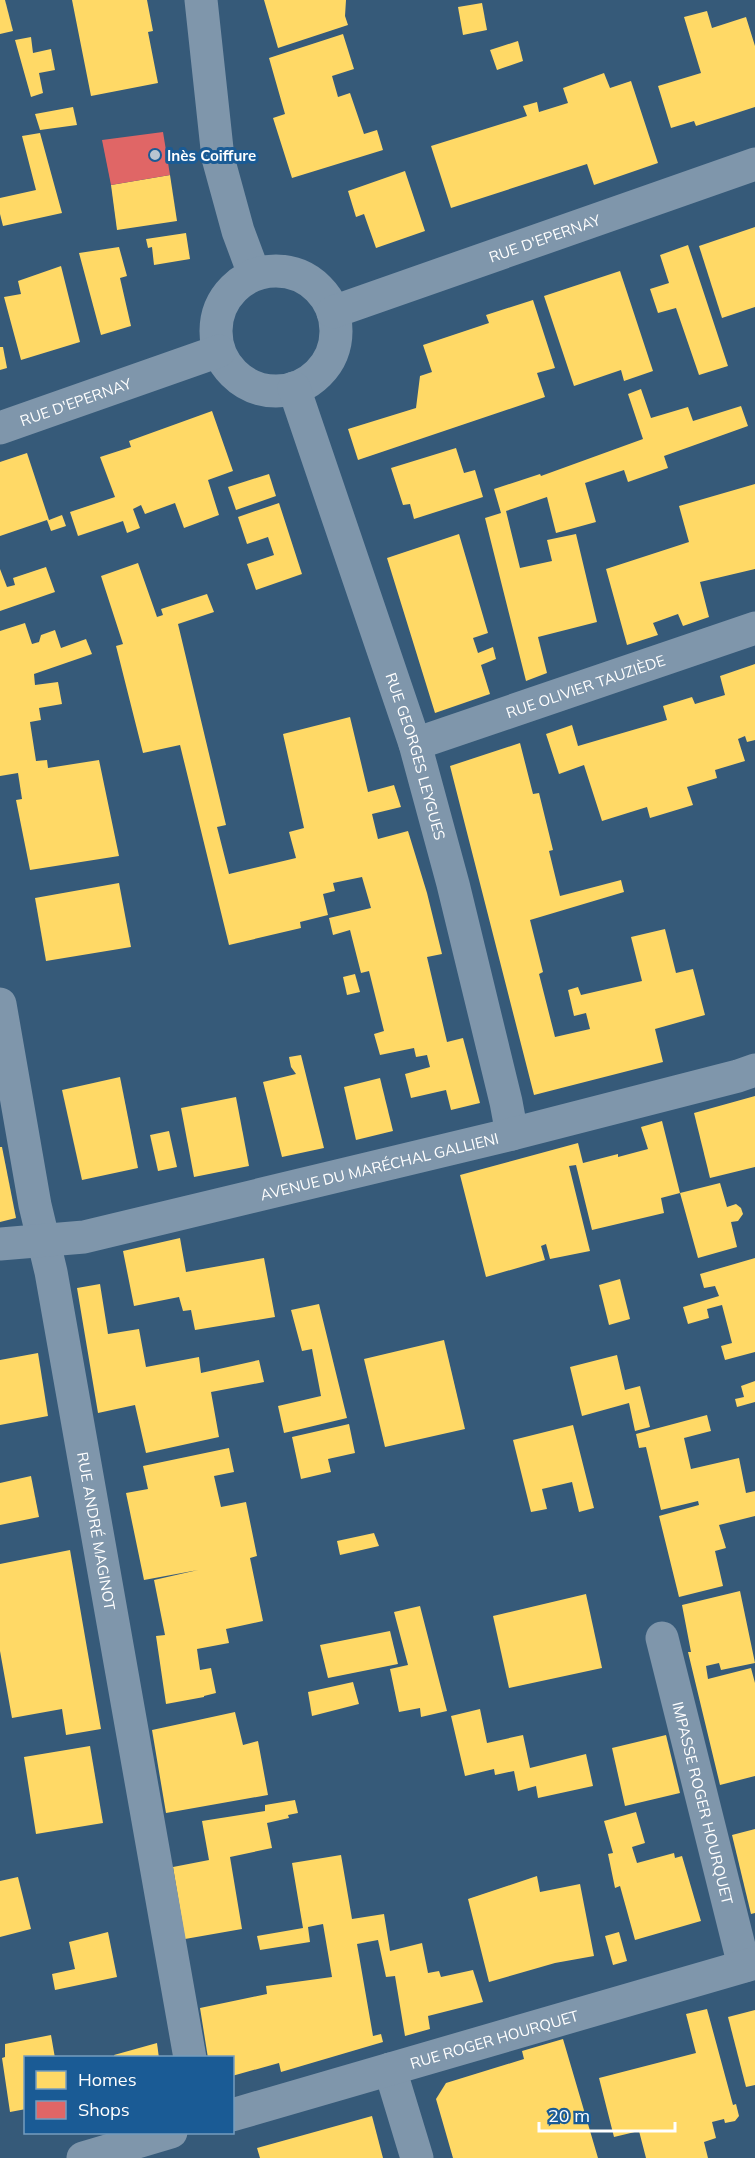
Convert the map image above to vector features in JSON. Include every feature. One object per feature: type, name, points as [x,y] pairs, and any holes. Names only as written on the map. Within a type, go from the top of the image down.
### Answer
[{"type":"street","points":[[201,0],[218,158],[238,231],[254,274]]},
{"type":"street","name":"RUE D'EPERNAY","points":[[333,312],[755,164]]},
{"type":"street","points":[[273,270],[292,273],[309,281],[323,295],[333,312],[336,331],[333,350],[324,366],[310,380],[294,388],[276,391],[258,388],[241,380],[228,367],[219,351],[216,333],[218,314],[225,297],[238,284],[254,274],[273,270]]},
{"type":"street","name":"RUE D'EPERNAY","points":[[0,428],[219,351]]},
{"type":"street","name":"RUE GEORGES LEYGUES","points":[[294,388],[415,744],[456,896],[512,1134]]},
{"type":"street","name":"RUE OLIVIER TAUZIÈDE","points":[[415,744],[755,628]]},
{"type":"street","name":"RUE ANDRÉ MAGINOT","points":[[0,1004],[42,1241],[53,1283],[190,2056]]},
{"type":"street","name":"AVENUE DU MARÉCHAL GALLIENI","points":[[0,1244],[84,1237],[512,1134],[755,1070]]},
{"type":"street","name":"IMPASSE ROGER HOURQUET","points":[[662,1638],[749,1965]]},
{"type":"street","name":"RUE ROGER HOURQUET","points":[[234,2114],[749,1965]]},
{"type":"street","points":[[390,2069],[417,2158]]},
{"type":"street","points":[[83,2158],[167,2134]]},
{"type":"building: Homes","points":[[0,0],[5,0],[13,31],[0,34]]},
{"type":"building: Homes","points":[[72,0],[147,0],[153,31],[148,32],[158,83],[91,96]]},
{"type":"building: Homes","points":[[264,0],[346,0],[345,16],[348,25],[278,48]]},
{"type":"building: Homes","points":[[482,3],[487,30],[463,35],[458,7]]},
{"type":"building: Homes","points":[[707,11],[712,28],[746,17],[755,46],[755,107],[696,126],[694,121],[671,128],[658,86],[701,73],[684,17]]},
{"type":"building: Homes","points":[[343,34],[354,69],[332,76],[338,97],[350,93],[364,134],[377,130],[383,150],[292,178],[273,118],[285,114],[269,58]]},
{"type":"building: Homes","points":[[31,37],[33,53],[51,49],[55,70],[39,73],[43,93],[31,97],[15,40]]},
{"type":"building: Homes","points":[[518,41],[523,61],[497,70],[490,50]]},
{"type":"building: Homes","points":[[604,73],[610,88],[631,81],[658,163],[594,185],[587,164],[451,208],[431,146],[527,116],[523,106],[537,102],[539,112],[568,103],[563,88]]},
{"type":"building: Homes","points":[[73,107],[77,125],[40,130],[35,114]]},
{"type":"building: Homes","points":[[40,133],[62,213],[3,226],[0,198],[36,190],[22,136]]},
{"type":"building: Homes","points":[[405,171],[425,231],[376,248],[364,214],[356,217],[348,191]]},
{"type":"building: Homes","points":[[170,175],[177,221],[117,230],[111,185]]},
{"type":"building: Homes","points":[[755,227],[755,307],[722,318],[699,246]]},
{"type":"building: Homes","points":[[186,233],[190,259],[154,265],[152,247],[148,248],[146,239]]},
{"type":"building: Homes","points":[[688,245],[728,366],[699,375],[676,308],[658,313],[650,289],[669,283],[660,255]]},
{"type":"building: Homes","points":[[119,247],[127,276],[120,278],[131,326],[101,335],[79,253]]},
{"type":"building: Homes","points":[[61,266],[80,342],[21,360],[4,297],[21,294],[18,281]]},
{"type":"building: Homes","points":[[620,271],[653,371],[624,381],[621,370],[574,386],[544,296]]},
{"type":"building: Homes","points":[[533,300],[555,368],[537,373],[545,397],[358,460],[348,429],[416,408],[420,376],[432,372],[423,345],[489,323],[486,315]]},
{"type":"building: Homes","points":[[0,347],[3,347],[7,368],[0,370]]},
{"type":"building: Homes","points":[[641,389],[651,418],[688,407],[693,421],[741,406],[748,426],[664,456],[668,468],[628,482],[624,470],[585,483],[596,522],[556,533],[547,497],[506,511],[520,568],[552,561],[547,540],[576,534],[597,622],[538,637],[547,673],[526,681],[485,518],[501,513],[494,489],[540,474],[541,476],[643,439],[628,394]]},
{"type":"building: Homes","points":[[212,411],[233,471],[208,480],[219,515],[184,528],[175,503],[145,514],[141,505],[133,509],[140,528],[127,533],[123,521],[78,536],[70,512],[115,497],[100,457],[131,447],[129,441]]},
{"type":"building: Homes","points":[[456,448],[464,473],[475,470],[483,497],[414,519],[410,504],[403,505],[391,468]]},
{"type":"building: Homes","points":[[27,453],[49,520],[62,515],[66,526],[51,531],[47,520],[0,536],[0,462]]},
{"type":"building: Homes","points":[[269,474],[276,496],[236,510],[228,487]]},
{"type":"building: Homes","points":[[755,484],[755,569],[700,582],[709,617],[683,626],[678,614],[653,623],[658,635],[627,645],[606,569],[689,542],[679,506]]},
{"type":"building: Homes","points":[[279,503],[302,574],[256,590],[247,564],[274,555],[268,537],[247,544],[238,517]]},
{"type":"building: Homes","points":[[459,534],[488,633],[473,638],[478,653],[493,647],[496,659],[481,665],[490,694],[435,713],[387,558]]},
{"type":"building: Homes","points":[[138,563],[157,617],[163,615],[161,609],[207,594],[214,612],[178,624],[226,825],[217,827],[229,874],[296,858],[289,832],[304,828],[283,734],[350,717],[368,792],[394,785],[401,807],[372,814],[378,839],[408,831],[442,954],[427,957],[447,1042],[463,1038],[480,1103],[451,1110],[446,1090],[411,1098],[405,1074],[430,1067],[427,1055],[416,1057],[414,1048],[380,1055],[374,1034],[384,1031],[369,971],[361,973],[350,930],[333,935],[329,918],[371,908],[362,877],[333,883],[335,891],[323,894],[328,915],[300,922],[301,928],[229,945],[180,745],[143,753],[116,646],[123,644],[101,576]]},
{"type":"building: Homes","points":[[46,567],[55,592],[0,611],[0,569],[7,587],[15,585],[13,578]]},
{"type":"building: Homes","points":[[25,623],[32,644],[39,642],[41,635],[55,630],[61,648],[86,639],[92,654],[34,674],[35,685],[58,682],[62,704],[39,708],[41,720],[30,722],[36,761],[47,760],[48,768],[99,760],[119,856],[30,870],[16,800],[22,799],[18,773],[0,776],[0,631]]},
{"type":"building: Homes","points":[[755,664],[755,740],[747,742],[745,736],[738,739],[745,761],[715,770],[717,778],[687,787],[693,805],[650,818],[647,807],[602,821],[584,765],[559,774],[546,734],[572,725],[578,746],[667,720],[663,706],[692,697],[695,704],[725,695],[720,676]]},
{"type":"building: Homes","points":[[520,743],[533,794],[539,793],[553,850],[549,851],[560,896],[621,880],[624,892],[530,920],[543,972],[539,974],[555,1037],[590,1029],[586,1013],[574,1016],[568,990],[578,987],[581,995],[642,981],[631,937],[665,929],[676,973],[693,969],[705,1015],[655,1029],[663,1062],[534,1095],[450,766]]},
{"type":"building: Homes","points":[[119,883],[131,947],[46,961],[35,898]]},
{"type":"building: Homes","points":[[355,974],[360,992],[347,995],[343,977]]},
{"type":"building: Homes","points":[[301,1055],[324,1148],[282,1157],[263,1082],[296,1074],[291,1067],[289,1057]]},
{"type":"building: Homes","points":[[120,1077],[138,1168],[82,1180],[62,1090]]},
{"type":"building: Homes","points":[[380,1078],[393,1131],[356,1140],[344,1087]]},
{"type":"building: Homes","points":[[755,1096],[755,1167],[710,1178],[694,1113]]},
{"type":"building: Homes","points":[[236,1097],[249,1166],[194,1177],[181,1108]]},
{"type":"building: Homes","points":[[662,1121],[680,1193],[661,1198],[664,1213],[592,1230],[576,1165],[569,1166],[590,1251],[550,1259],[546,1244],[541,1246],[545,1260],[486,1277],[460,1175],[578,1143],[583,1163],[648,1149],[641,1127]]},
{"type":"building: Homes","points":[[169,1131],[177,1167],[158,1171],[150,1135]]},
{"type":"building: Homes","points":[[0,1147],[2,1147],[16,1218],[0,1222]]},
{"type":"building: Homes","points":[[720,1183],[727,1207],[736,1204],[741,1208],[743,1214],[738,1221],[731,1222],[737,1247],[698,1258],[680,1193]]},
{"type":"building: Homes","points":[[180,1238],[186,1272],[264,1258],[275,1317],[195,1330],[191,1310],[183,1311],[179,1297],[134,1306],[123,1251]]},
{"type":"building: Homes","points":[[755,1258],[755,1352],[725,1360],[721,1346],[732,1343],[722,1305],[707,1309],[709,1318],[688,1324],[683,1307],[719,1296],[715,1286],[704,1288],[700,1274]]},
{"type":"building: Homes","points":[[620,1279],[630,1319],[609,1325],[599,1285]]},
{"type":"building: Homes","points":[[100,1284],[108,1334],[139,1329],[146,1367],[199,1357],[201,1373],[259,1360],[264,1382],[211,1392],[219,1437],[146,1453],[135,1405],[98,1413],[77,1288]]},
{"type":"building: Homes","points":[[319,1304],[347,1418],[284,1433],[278,1406],[321,1396],[312,1349],[302,1351],[291,1310]]},
{"type":"building: Homes","points":[[444,1340],[465,1429],[385,1447],[364,1359]]},
{"type":"building: Homes","points":[[38,1353],[48,1416],[0,1425],[0,1360]]},
{"type":"building: Homes","points":[[617,1355],[625,1390],[640,1386],[650,1427],[635,1431],[629,1403],[582,1416],[570,1367]]},
{"type":"building: Homes","points":[[755,1381],[755,1402],[737,1407],[735,1399],[744,1397],[741,1386]]},
{"type":"building: Homes","points":[[707,1415],[711,1431],[684,1438],[691,1469],[739,1458],[746,1493],[755,1491],[755,1516],[719,1525],[726,1548],[715,1551],[723,1586],[679,1597],[659,1516],[699,1505],[698,1501],[661,1510],[646,1447],[639,1448],[636,1434]]},
{"type":"building: Homes","points":[[349,1424],[355,1453],[328,1459],[331,1472],[301,1479],[292,1437]]},
{"type":"building: Homes","points":[[573,1425],[594,1508],[579,1512],[572,1482],[542,1489],[547,1509],[531,1512],[513,1440]]},
{"type":"building: Homes","points":[[229,1448],[234,1472],[214,1476],[221,1507],[246,1502],[257,1556],[250,1558],[263,1621],[226,1629],[229,1643],[197,1649],[200,1670],[211,1668],[216,1693],[166,1704],[156,1636],[165,1635],[154,1580],[198,1570],[144,1580],[126,1493],[148,1489],[143,1466]]},
{"type":"building: Homes","points":[[31,1476],[39,1517],[0,1525],[0,1483]]},
{"type":"building: Homes","points":[[374,1533],[379,1546],[340,1555],[337,1541]]},
{"type":"building: Homes","points":[[70,1550],[101,1729],[66,1735],[62,1709],[12,1718],[0,1651],[0,1564]]},
{"type":"building: Homes","points":[[740,1591],[755,1663],[721,1670],[719,1663],[706,1666],[708,1679],[751,1668],[755,1683],[755,1776],[720,1785],[688,1652],[691,1652],[682,1605]]},
{"type":"building: Homes","points":[[586,1594],[602,1668],[509,1688],[493,1616]]},
{"type":"building: Homes","points":[[420,1606],[447,1711],[421,1717],[420,1708],[399,1712],[390,1669],[408,1665],[394,1612]]},
{"type":"building: Homes","points":[[390,1631],[398,1664],[328,1678],[320,1645]]},
{"type":"building: Homes","points":[[353,1682],[359,1704],[312,1716],[308,1692]]},
{"type":"building: Homes","points":[[480,1709],[487,1743],[523,1735],[530,1768],[586,1754],[593,1786],[538,1798],[536,1786],[518,1791],[514,1771],[495,1775],[494,1769],[465,1776],[451,1716]]},
{"type":"building: Homes","points":[[235,1712],[243,1745],[258,1741],[268,1795],[166,1813],[152,1730]]},
{"type":"building: Homes","points":[[666,1735],[680,1793],[625,1806],[612,1748]]},
{"type":"building: Homes","points":[[90,1746],[103,1823],[36,1834],[24,1757]]},
{"type":"building: Homes","points":[[295,1800],[298,1813],[288,1815],[289,1818],[267,1823],[272,1848],[230,1857],[242,1929],[185,1939],[173,1867],[209,1860],[202,1821],[265,1811],[265,1805]]},
{"type":"building: Homes","points":[[636,1812],[645,1843],[632,1847],[637,1863],[674,1853],[675,1858],[682,1856],[701,1921],[635,1940],[620,1886],[615,1888],[608,1854],[613,1853],[604,1821]]},
{"type":"building: Homes","points":[[755,1829],[755,1913],[751,1914],[732,1835]]},
{"type":"building: Homes","points":[[341,1855],[352,1919],[384,1914],[390,1951],[422,1943],[428,1973],[439,1971],[441,1977],[473,1970],[483,2002],[428,2016],[430,2029],[405,2036],[395,1976],[386,1977],[378,1940],[357,1944],[373,2036],[381,2034],[383,2042],[281,2072],[279,2063],[234,2075],[234,2056],[208,2056],[200,2008],[267,1994],[266,1986],[332,1977],[323,1924],[308,1927],[310,1942],[260,1950],[257,1936],[303,1928],[292,1863]]},
{"type":"building: Homes","points":[[537,1876],[540,1892],[580,1884],[594,1956],[555,1963],[489,1982],[468,1899]]},
{"type":"building: Homes","points":[[18,1877],[31,1929],[0,1937],[0,1881]]},
{"type":"building: Homes","points":[[108,1932],[117,1977],[55,1990],[52,1974],[75,1969],[69,1942]]},
{"type":"building: Homes","points":[[619,1932],[627,1961],[613,1965],[605,1936]]},
{"type":"building: Homes","points":[[707,2009],[733,2105],[736,2104],[739,2116],[735,2121],[725,2123],[724,2119],[712,2122],[716,2138],[704,2142],[708,2158],[646,2158],[639,2131],[614,2137],[599,2078],[696,2053],[686,2014]]},
{"type":"building: Homes","points":[[755,2010],[755,2085],[746,2087],[728,2017]]},
{"type":"building: Homes","points":[[51,2035],[55,2056],[24,2056],[24,2109],[10,2112],[2,2058],[5,2057],[5,2044]]},
{"type":"building: Homes","points":[[563,2039],[598,2158],[453,2158],[436,2099],[446,2083],[524,2059],[522,2051]]},
{"type":"building: Homes","points":[[157,2043],[159,2056],[114,2056]]},
{"type":"building: Homes","points":[[372,2116],[383,2158],[260,2158],[257,2148]]},
{"type":"building: Shops","points":[[163,132],[170,175],[111,185],[102,140]]},
{"type":"place","name":"Inès Coiffure","points":[[155,155]]}]
